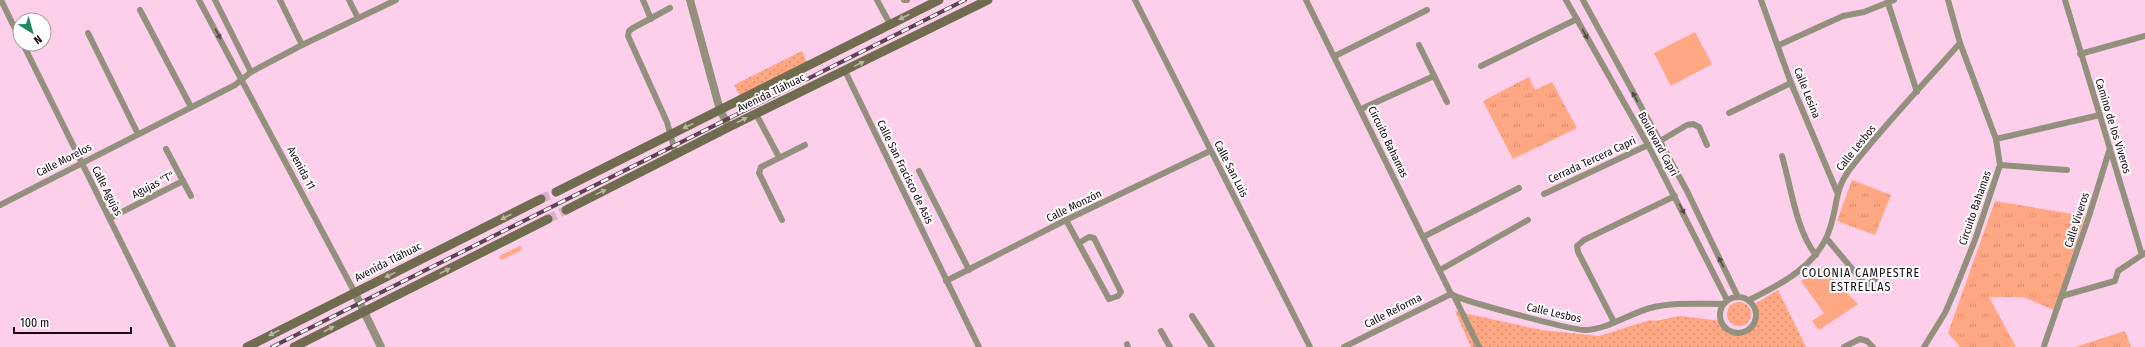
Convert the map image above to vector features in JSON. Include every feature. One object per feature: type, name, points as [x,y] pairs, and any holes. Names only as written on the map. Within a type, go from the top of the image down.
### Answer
[{"type":"main road","name":"Avenida Tláhuac","points":[[556,192],[939,0]]},
{"type":"main road","name":"Avenida Tláhuac","points":[[566,210],[729,127],[988,0]]},
{"type":"main road","name":"Avenida Tláhuac","points":[[247,347],[541,199]]},
{"type":"main road","points":[[294,347],[548,219]]},
{"type":"street","points":[[1,0],[12,23]]},
{"type":"street","name":"Avenida 11","points":[[199,0],[381,347]]},
{"type":"street","points":[[215,0],[251,72]]},
{"type":"street","points":[[280,0],[302,45]]},
{"type":"street","points":[[349,0],[358,18]]},
{"type":"street","name":"Calle Morelos","points":[[0,204],[235,85],[251,72],[302,45],[396,0]]},
{"type":"street","points":[[643,0],[651,18]]},
{"type":"street","points":[[690,0],[720,110],[729,127]]},
{"type":"street","points":[[877,0],[890,24]]},
{"type":"street","name":"Calle San Luis","points":[[1135,0],[1310,347]]},
{"type":"street","name":"Circuito Bahamas","points":[[1306,0],[1361,109],[1422,237],[1479,347]]},
{"type":"street","name":"Boulevard Capri","points":[[1566,0],[1675,196],[1725,302]]},
{"type":"street","name":"Boulevard Capri","points":[[1583,0],[1687,191],[1738,297]]},
{"type":"street","name":"Calle Lesina","points":[[1761,0],[1779,45],[1791,83],[1837,192]]},
{"type":"street","name":"Circuito Bahamas","points":[[1924,347],[1945,313],[1955,290],[1975,240],[2000,164],[1996,139],[1960,42],[1948,0]]},
{"type":"street","name":"Camino de los Viveros","points":[[2064,0],[2144,254]]},
{"type":"street","points":[[1779,45],[1843,16],[1864,12],[1891,1],[1918,92]]},
{"type":"street","points":[[670,8],[633,28],[629,31],[628,36],[667,122],[676,155]]},
{"type":"street","points":[[140,10],[191,107]]},
{"type":"street","points":[[1335,56],[1427,10]]},
{"type":"street","points":[[1481,66],[1577,19]]},
{"type":"street","points":[[88,33],[138,134]]},
{"type":"street","points":[[2080,54],[2145,36]]},
{"type":"street","name":"Calle Lesbos","points":[[1748,300],[1799,271],[1816,255],[1827,239],[1837,192],[1850,169],[1960,42]]},
{"type":"street","points":[[1419,45],[1447,102]]},
{"type":"street","name":"Calle Agujas","points":[[27,52],[173,347]]},
{"type":"street","name":"Calle San Fracisco de Asis","points":[[845,71],[979,347]]},
{"type":"street","points":[[1361,109],[1434,76]]},
{"type":"street","points":[[1729,113],[1791,83]]},
{"type":"street","points":[[756,114],[779,157]]},
{"type":"street","points":[[1996,139],[2100,115]]},
{"type":"street","points":[[1660,141],[1687,125],[1693,124],[1699,128],[1707,145]]},
{"type":"street","points":[[782,220],[759,173],[761,167],[805,145]]},
{"type":"street","name":"Cerrada Tercera Capri","points":[[1544,194],[1648,145]]},
{"type":"street","name":"Calle Viveros","points":[[2044,346],[2062,296],[2110,148]]},
{"type":"street","points":[[166,149],[191,196]]},
{"type":"street","name":"Calle Monzón","points":[[946,281],[1066,220],[1210,151]]},
{"type":"street","points":[[1782,156],[1792,188],[1797,216],[1811,248],[1816,255]]},
{"type":"street","points":[[2000,164],[2067,170]]},
{"type":"street","points":[[919,171],[969,270]]},
{"type":"street","name":"Agujas \"T\"","points":[[110,218],[183,181]]},
{"type":"street","points":[[1422,237],[1519,188]]},
{"type":"street","points":[[1614,322],[1578,252],[1577,246],[1584,240],[1675,196]]},
{"type":"street","points":[[1066,220],[1109,299],[1118,296],[1121,292],[1094,238],[1089,237],[1079,243]]},
{"type":"street","points":[[1440,270],[1528,220]]},
{"type":"street","points":[[1827,239],[1864,283],[1869,284],[1875,279]]},
{"type":"street","points":[[2062,296],[2115,281],[2118,270],[2144,254]]},
{"type":"street","name":"Calle Lesbos","points":[[1452,295],[1519,315],[1584,331],[1614,322],[1650,308],[1671,305],[1725,302]]},
{"type":"street","name":"Calle Reforma","points":[[1344,347],[1452,295]]},
{"type":"street","points":[[1738,297],[1748,300],[1755,310],[1754,322],[1746,330],[1740,332],[1729,330],[1721,321],[1720,316],[1725,302],[1738,297]]},
{"type":"street","points":[[1192,316],[1212,347]]},
{"type":"street","points":[[1161,331],[1170,347]]},
{"type":"street","points":[[1844,347],[1860,338],[1867,341],[1873,347]]},
{"type":"green space","points":[[1695,32],[1712,64],[1671,86],[1654,53]]},
{"type":"green space","points":[[802,51],[807,62],[740,96],[734,85]]},
{"type":"green space","points":[[1529,77],[1535,90],[1552,82],[1577,128],[1513,159],[1483,101]]},
{"type":"green space","points":[[1852,180],[1891,195],[1875,235],[1837,221]]},
{"type":"green space","points":[[1995,201],[2085,216],[2054,310],[2023,297],[1989,297],[2016,347],[1960,347],[1948,333]]},
{"type":"green space","points":[[520,246],[522,250],[501,260],[499,256]]},
{"type":"green space","points":[[1821,266],[1858,304],[1819,330],[1812,321],[1824,313],[1801,281]]},
{"type":"green space","points":[[1778,290],[1806,347],[1471,347],[1455,311],[1541,330],[1599,336],[1650,320],[1655,321],[1680,316],[1721,321],[1733,332],[1740,332],[1746,331],[1751,327],[1754,321],[1755,314],[1753,305]]},
{"type":"green space","points":[[1739,302],[1748,305],[1751,314],[1748,323],[1739,326],[1730,323],[1727,314],[1730,305]]},
{"type":"green space","points":[[2125,331],[2131,347],[2075,347]]},
{"type":"tunnel","points":[[541,199],[556,192]]},
{"type":"tunnel","points":[[548,219],[566,210]]},
{"type":"railway","points":[[272,347],[965,0]]},
{"type":"district","name":"COLONIA CAMPESTRE ESTRELLAS","points":[[1861,280]]}]
